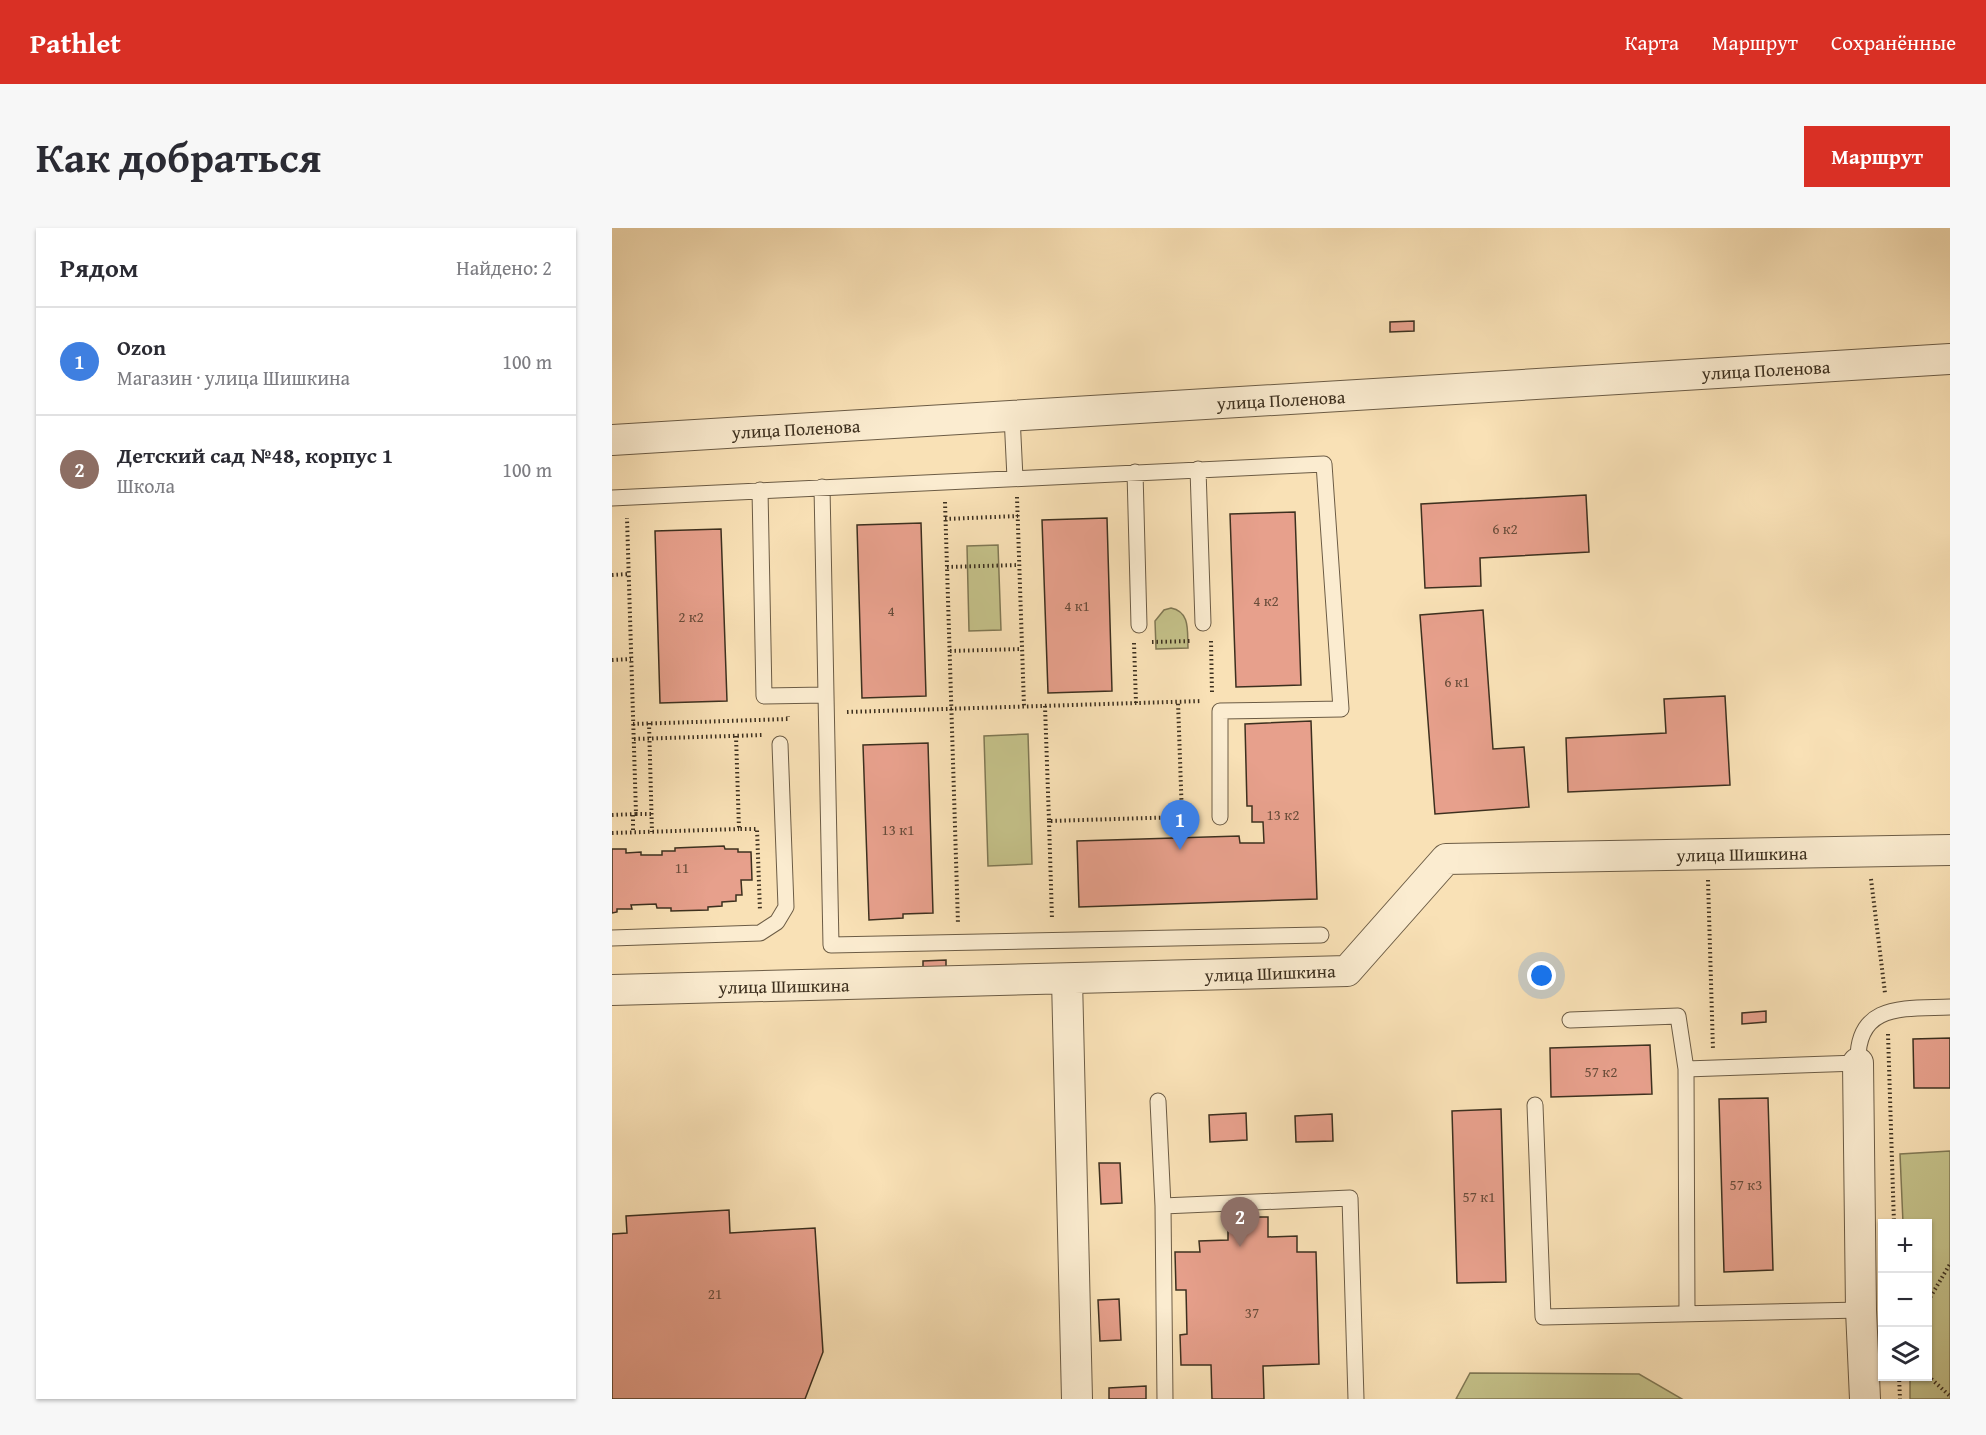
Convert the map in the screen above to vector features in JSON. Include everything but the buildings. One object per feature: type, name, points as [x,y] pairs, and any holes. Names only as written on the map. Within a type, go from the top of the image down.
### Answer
[{"type":"street","name":"улица Поленова","points":[[612,440],[1950,359]]},
{"type":"street","name":"улица Шишкина","points":[[612,990],[1347,971],[1446,859],[1950,850]]},
{"type":"street","points":[[1067,979],[1077,1399]]},
{"type":"street","points":[[1858,1063],[1861,1310],[1865,1399]]},
{"type":"lane","points":[[1012,416],[1016,478]]},
{"type":"lane","points":[[619,497],[1324,464],[1341,709],[1220,711],[1221,817]]},
{"type":"lane","points":[[1198,469],[1203,623]]},
{"type":"lane","points":[[1135,472],[1139,625]]},
{"type":"lane","points":[[822,488],[831,945],[1321,935]]},
{"type":"lane","points":[[760,490],[764,696],[826,695]]},
{"type":"lane","points":[[612,938],[760,933],[777,922],[786,907],[780,744]]},
{"type":"lane","points":[[1686,1069],[1858,1063],[1859,1038],[1874,1020],[1888,1012],[1899,1010],[1950,1007]]},
{"type":"lane","points":[[1570,1020],[1678,1017],[1686,1069],[1688,1313]]},
{"type":"lane","points":[[1158,1101],[1163,1206],[1166,1399]]},
{"type":"lane","points":[[1535,1105],[1543,1317],[1861,1310]]},
{"type":"lane","points":[[1163,1206],[1350,1198],[1356,1399]]},
{"type":"path","points":[[1016,478],[1024,706]]},
{"type":"path","points":[[944,481],[958,942]]},
{"type":"path","points":[[619,497],[628,574],[634,739],[633,832]]},
{"type":"path","points":[[945,519],[1018,516]]},
{"type":"path","points":[[947,567],[1019,565]]},
{"type":"path","points":[[612,574],[628,574]]},
{"type":"path","points":[[1151,642],[1193,640]]},
{"type":"path","points":[[1204,640],[1218,640]]},
{"type":"path","points":[[633,724],[788,719],[788,713],[1212,701],[1210,640]]},
{"type":"path","points":[[1126,643],[1140,642]]},
{"type":"path","points":[[1134,643],[1136,703]]},
{"type":"path","points":[[950,651],[1022,649]]},
{"type":"path","points":[[612,660],[631,659]]},
{"type":"path","points":[[1049,821],[1182,817],[1178,702]]},
{"type":"path","points":[[1046,706],[1053,940]]},
{"type":"path","points":[[649,723],[652,832]]},
{"type":"path","points":[[634,739],[780,734],[780,744]]},
{"type":"path","points":[[736,735],[739,829]]},
{"type":"path","points":[[612,815],[652,814]]},
{"type":"path","points":[[612,833],[757,829],[760,933]]},
{"type":"path","points":[[1707,854],[1713,1024]]},
{"type":"path","points":[[1932,1294],[1950,1264]]},
{"type":"path","points":[[1932,1380],[1950,1396]]},
{"type":"path","points":[[1899,1381],[1900,1399]]},
{"type":"shaded area","points":[[998,545],[1001,630],[969,631],[967,546]]},
{"type":"shaded area","points":[[1171,608],[1177,610],[1185,618],[1188,648],[1156,649],[1155,621],[1164,610]]},
{"type":"shaded area","points":[[1028,734],[1032,864],[988,866],[984,736]]},
{"type":"shaded area","points":[[1950,1151],[1950,1399],[1910,1399],[1910,1381],[1932,1381],[1932,1219],[1903,1219],[1900,1154]]},
{"type":"shaded area","points":[[1470,1373],[1639,1374],[1682,1399],[1456,1399]]},
{"type":"place","name":"Ozon","points":[[1180,850]]},
{"type":"place","name":"Детский сад №48, корпус 1","points":[[1240,1247]]}]
